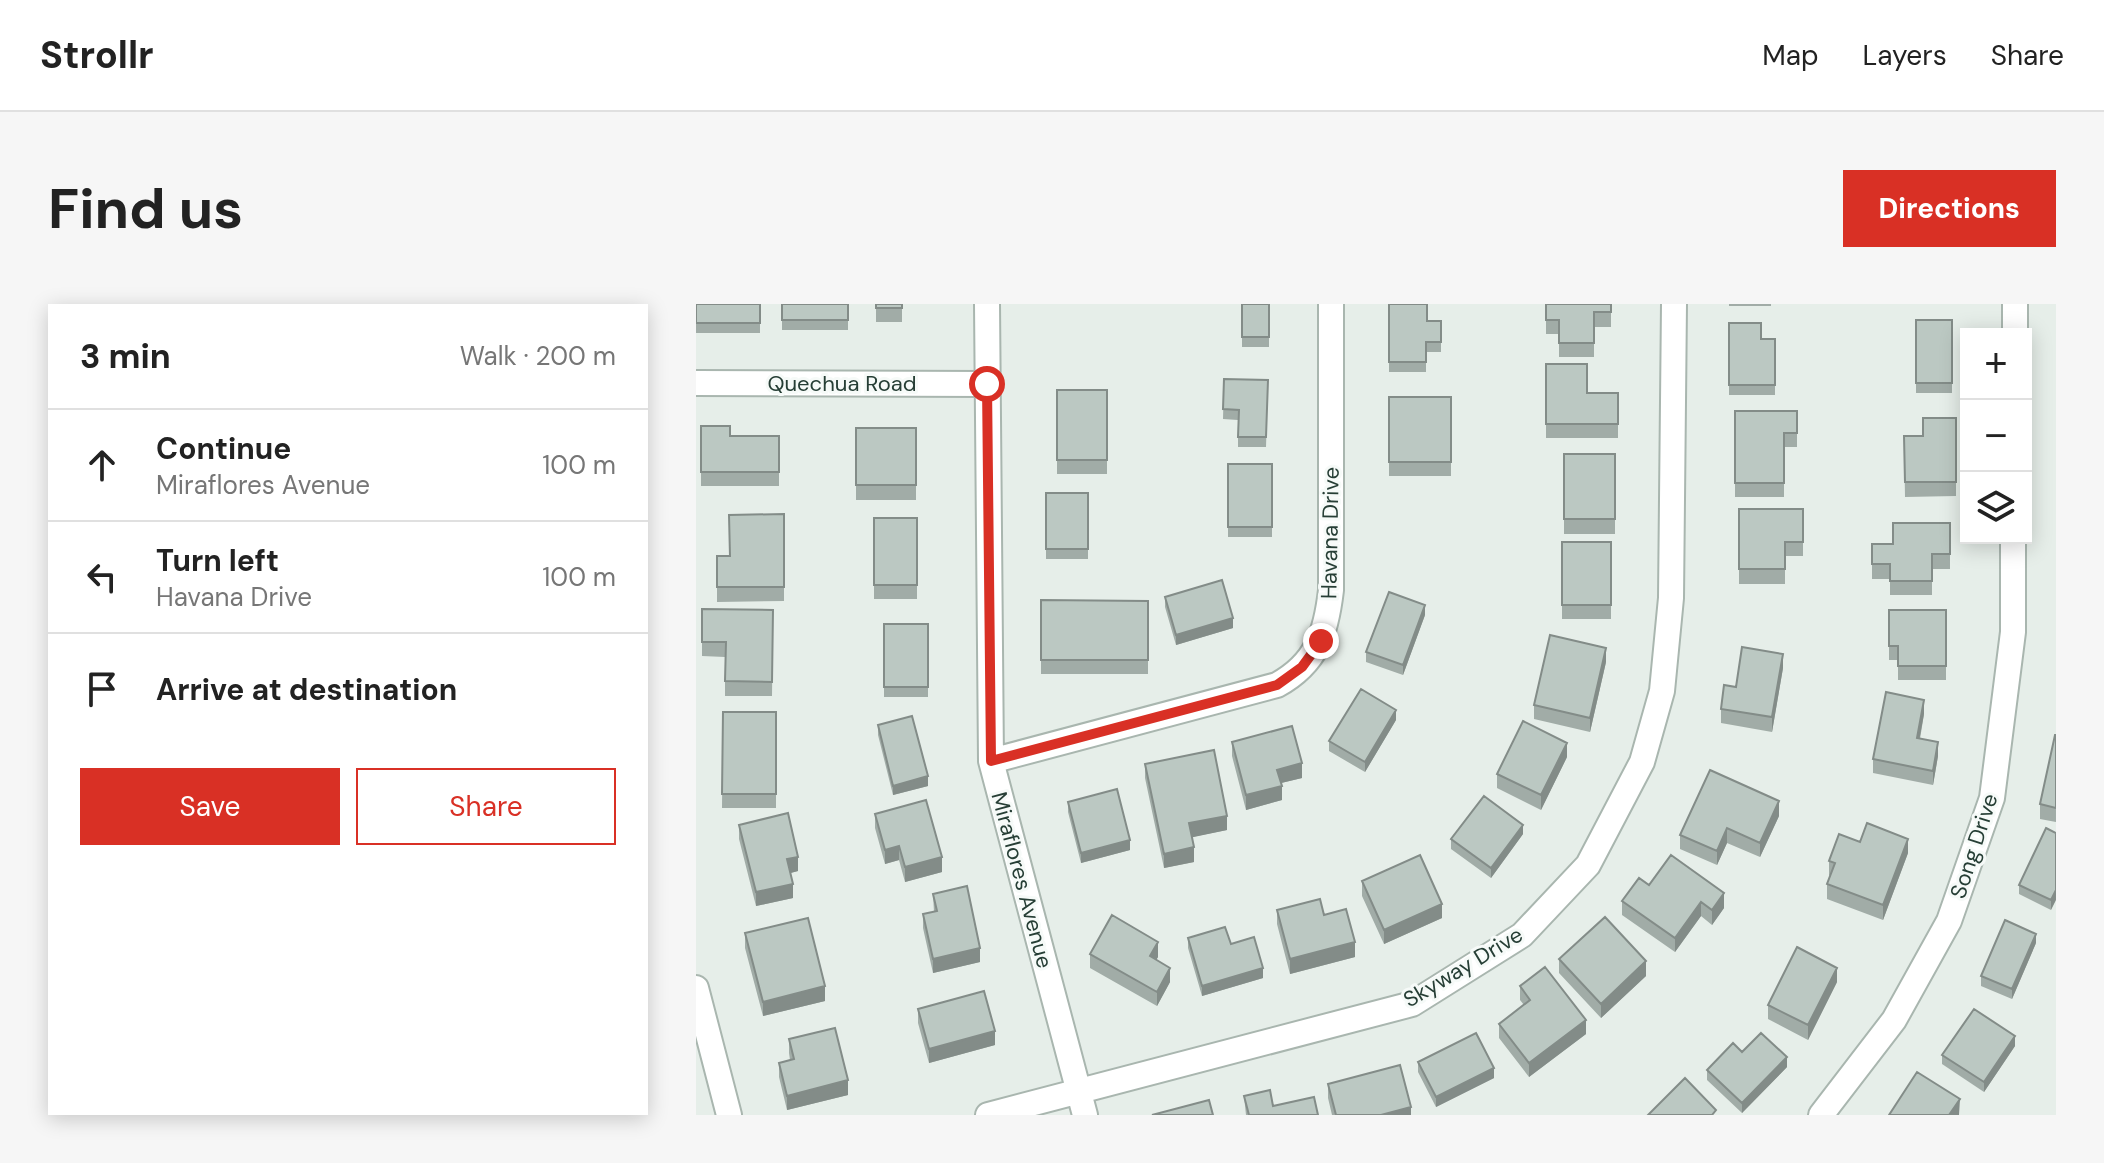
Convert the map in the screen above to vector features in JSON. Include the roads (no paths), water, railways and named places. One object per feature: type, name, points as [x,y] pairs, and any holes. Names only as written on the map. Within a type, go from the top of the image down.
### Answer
[{"type":"street","name":"Miraflores Avenue","points":[[987,304],[991,761],[1085,1115]]},
{"type":"street","name":"Havana Drive","points":[[991,761],[1277,685],[1302,667],[1313,654],[1325,627],[1331,590],[1331,304]]},
{"type":"street","name":"Skyway Drive","points":[[988,1115],[1412,1004],[1522,935],[1588,865],[1642,762],[1662,691],[1671,598],[1674,304]]},
{"type":"street","points":[[2015,304],[2015,328]]},
{"type":"street","name":"Quechua Road","points":[[696,383],[987,384]]},
{"type":"street","name":"Song Drive","points":[[1821,1115],[1894,1020],[1949,921],[1992,798],[2013,632],[2013,544]]},
{"type":"street","points":[[696,988],[729,1115]]}]
